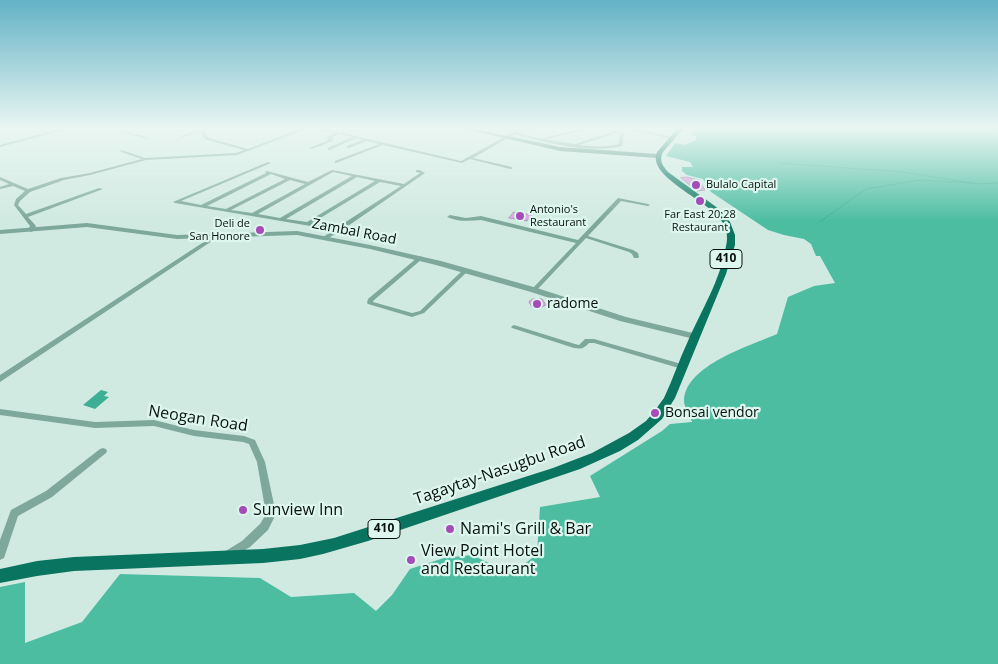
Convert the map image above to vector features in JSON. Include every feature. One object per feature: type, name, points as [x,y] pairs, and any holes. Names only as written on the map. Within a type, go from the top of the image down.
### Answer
[{"type":"main road","name":"Tagaytay-Nasugbu Road","points":[[0,576],[66,564],[224,558],[301,552],[339,543],[454,506],[597,456],[626,442],[653,422],[673,390],[694,336],[706,314],[731,245],[731,232],[727,221],[719,212],[661,170],[658,159]]},
{"type":"street","points":[[32,230],[33,226],[17,207],[16,202],[28,191],[63,179],[146,159]]},
{"type":"street","points":[[336,162],[343,159]]},
{"type":"street","points":[[449,159],[461,162],[467,159]]},
{"type":"street","points":[[473,159],[510,168]]},
{"type":"street","points":[[270,163],[175,202],[339,228]]},
{"type":"street","points":[[256,169],[310,184]]},
{"type":"street","points":[[251,215],[332,171],[404,185]]},
{"type":"street","points":[[327,238],[422,173],[418,171]]},
{"type":"street","points":[[202,206],[270,173]]},
{"type":"street","points":[[280,220],[357,175]]},
{"type":"street","points":[[0,178],[28,191]]},
{"type":"street","points":[[226,210],[290,178]]},
{"type":"street","points":[[308,224],[380,180]]},
{"type":"street","points":[[0,188],[13,184]]},
{"type":"street","points":[[25,216],[101,189]]},
{"type":"street","points":[[534,290],[620,199],[648,205]]},
{"type":"street","points":[[450,217],[466,220],[480,218],[579,242]]},
{"type":"street","name":"Zambal Road","points":[[0,232],[71,225],[99,225],[162,236],[291,233],[327,238],[466,270],[623,319],[694,336]]},
{"type":"street","points":[[0,379],[216,236]]},
{"type":"street","points":[[584,236],[631,250],[635,253],[636,257]]},
{"type":"street","points":[[420,258],[370,300],[370,303],[412,315],[417,314],[422,312],[466,270]]},
{"type":"street","points":[[514,327],[574,346],[581,347],[587,341],[594,341],[682,367]]},
{"type":"street","name":"Neogan Road","points":[[0,412],[95,425],[154,423],[194,433],[244,439],[252,442],[262,462],[271,514],[264,527],[246,544],[224,558]]},
{"type":"street","points":[[0,555],[14,513],[49,494],[103,451]]},
{"type":"shaded area","points":[[678,159],[998,159],[998,664],[0,664],[0,587],[25,582],[25,643],[82,622],[120,574],[260,578],[291,597],[354,593],[376,611],[392,595],[410,569],[444,558],[472,555],[512,574],[537,554],[540,507],[600,497],[590,476],[662,431],[670,424],[692,422],[684,401],[687,388],[695,377],[721,358],[777,334],[788,297],[814,286],[835,283],[820,256],[816,256],[811,244],[804,239],[768,230],[711,192],[703,179],[687,175],[682,171],[682,167],[693,167],[690,162]]},
{"type":"shaded area","points":[[101,390],[108,392],[104,396],[109,397],[95,409],[83,405]]},
{"type":"building","name":"Bulalo Capital","points":[[687,177],[699,180],[705,190],[697,191],[681,178]]},
{"type":"building","name":"Antonio's Restaurant","points":[[514,212],[532,215],[527,221],[509,218]]},
{"type":"building","name":"radome","points":[[533,299],[542,299],[546,305],[540,308],[532,307],[529,302]]},
{"type":"waterway","points":[[778,163],[903,172],[970,183]]},
{"type":"waterway","points":[[821,221],[866,189],[920,180],[970,183]]},
{"type":"waterway","points":[[970,183],[998,183]]},
{"type":"place","name":"Bulalo Capital","points":[[696,185]]},
{"type":"place","name":"Far East 20:28 Restaurant","points":[[700,201]]},
{"type":"place","name":"Antonio's Restaurant","points":[[520,216]]},
{"type":"place","name":"Deli de San Honore","points":[[260,230]]},
{"type":"place","name":"radome","points":[[537,304]]},
{"type":"place","name":"Bonsai vendor","points":[[655,413]]},
{"type":"place","name":"Sunview Inn","points":[[243,510]]},
{"type":"place","name":"Nami's Grill & Bar","points":[[450,529]]},
{"type":"place","name":"View Point Hotel and Restaurant","points":[[411,560]]}]
